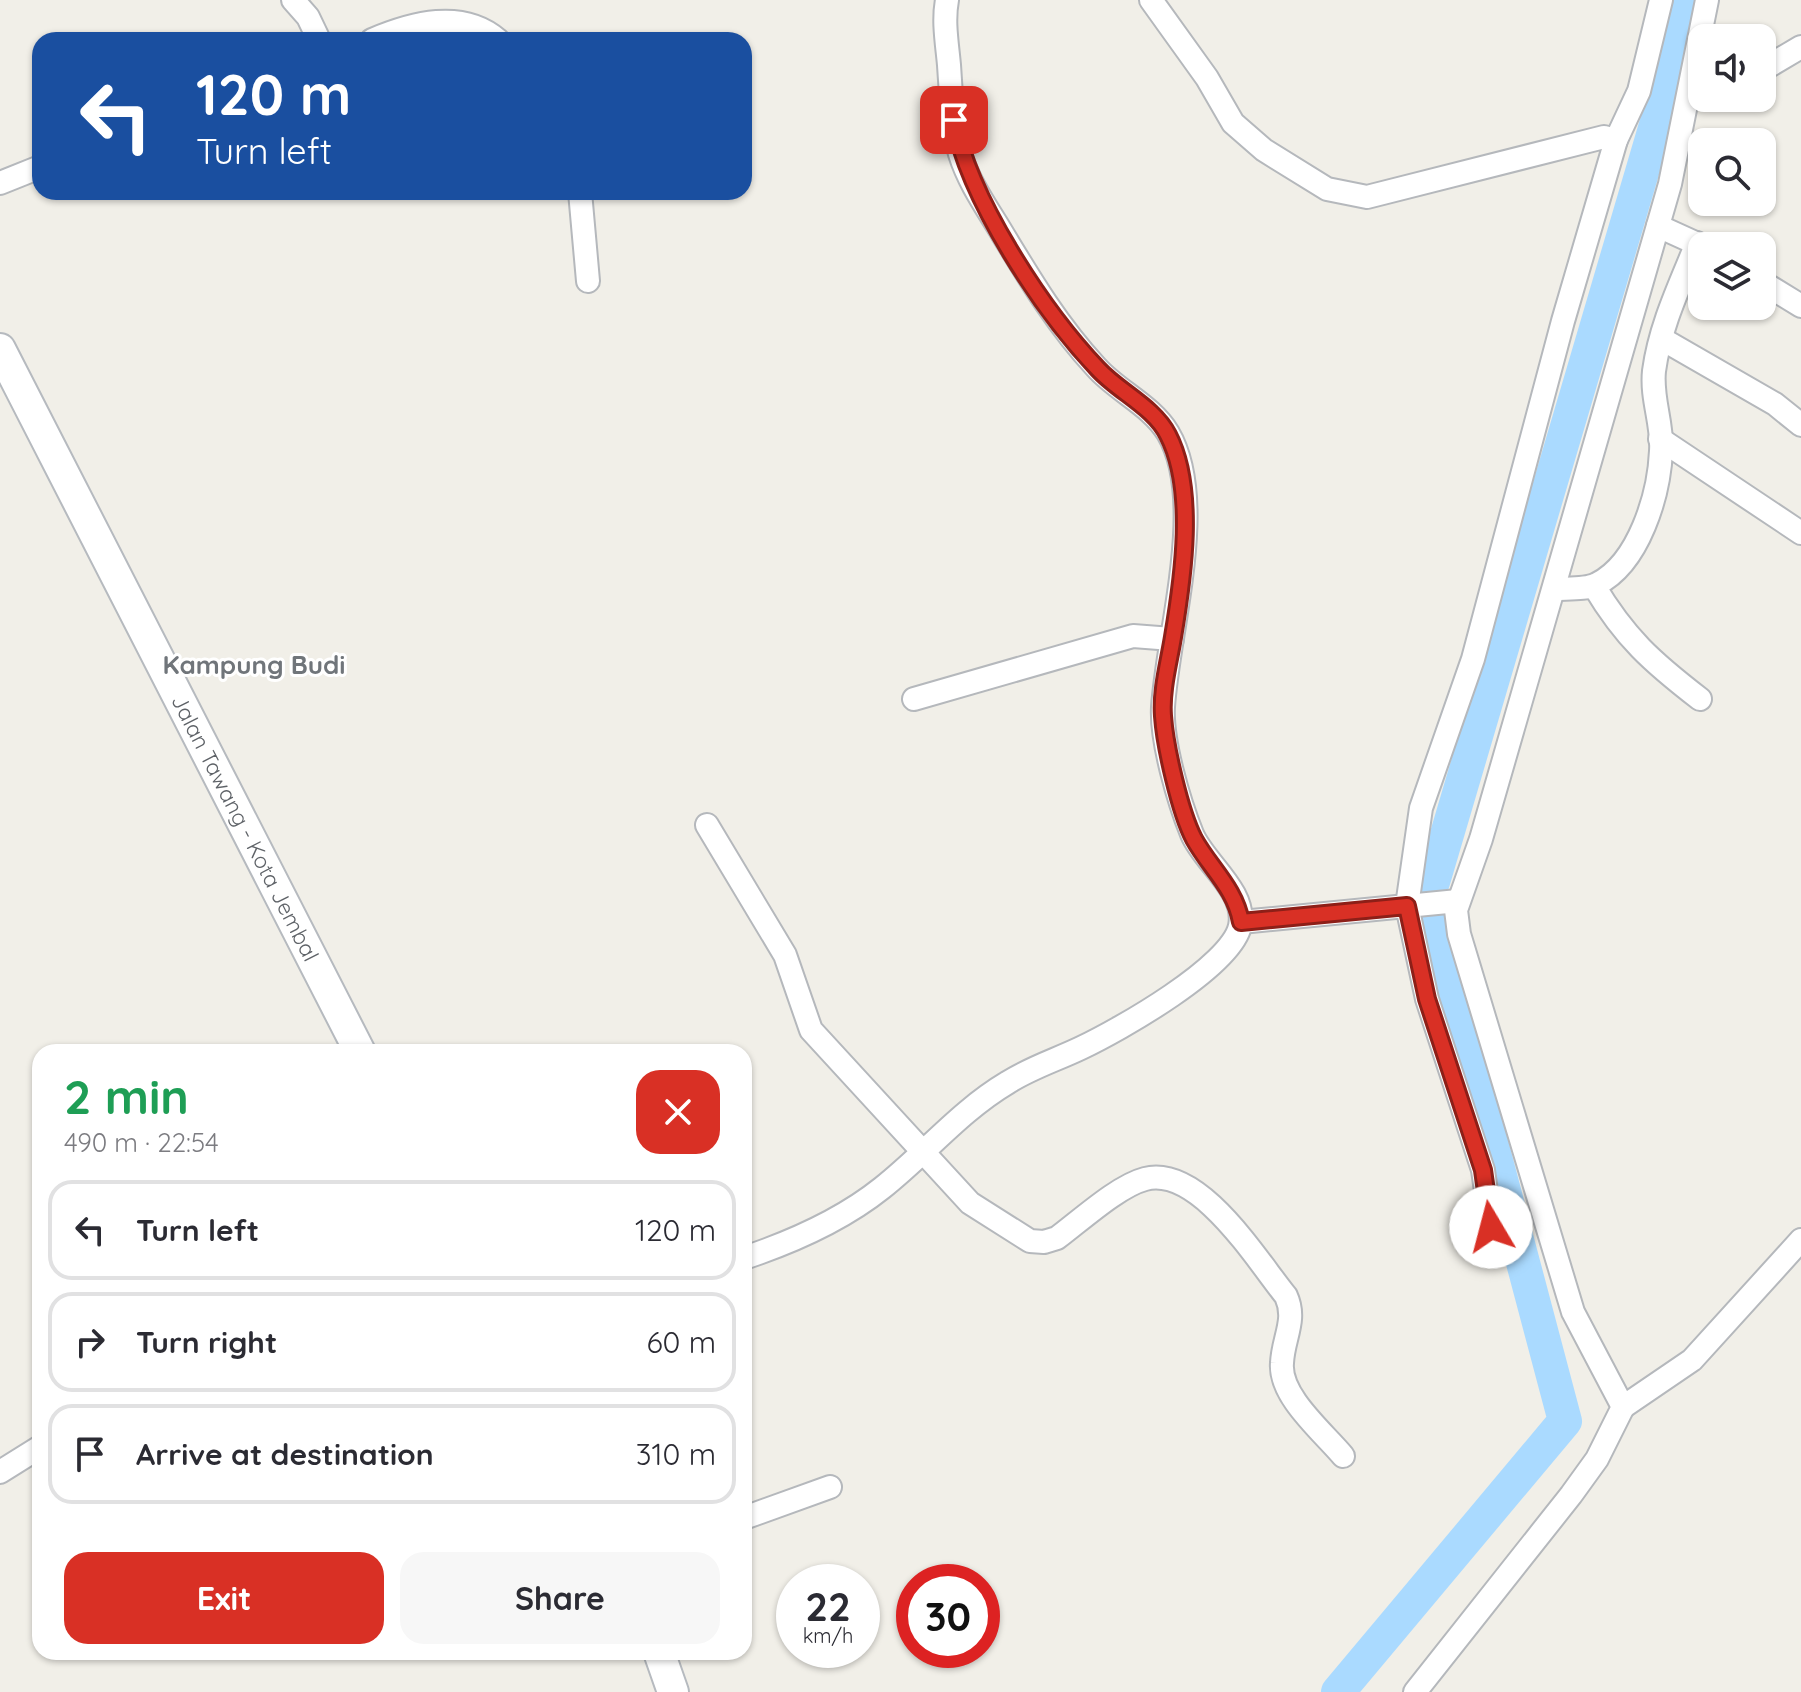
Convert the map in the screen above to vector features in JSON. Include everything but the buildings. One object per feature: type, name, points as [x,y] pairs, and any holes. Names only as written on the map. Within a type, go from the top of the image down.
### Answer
[{"type":"main road","name":"Jalan Tawang - Kota Jembal","points":[[0,349],[356,1044]]},
{"type":"main road","points":[[662,1660],[673,1692]]},
{"type":"street","points":[[293,0],[308,17],[315,32]]},
{"type":"street","points":[[752,1255],[826,1223],[880,1190],[989,1094],[1042,1064],[1083,1047],[1192,979],[1234,942],[1241,922],[1238,904],[1192,835],[1166,744],[1162,712],[1186,507],[1180,464],[1167,432],[1146,408],[1099,371],[1064,331],[972,183],[960,154],[954,120],[944,19],[947,0]]},
{"type":"street","points":[[1151,0],[1207,78],[1233,123],[1264,150],[1327,189],[1367,197],[1604,137],[1616,140]]},
{"type":"street","points":[[1495,1255],[1483,1170],[1427,999],[1407,906],[1421,808],[1473,659],[1563,321],[1616,140],[1639,91],[1661,0]]},
{"type":"street","points":[[1704,24],[1707,0]]},
{"type":"street","points":[[396,32],[425,22],[475,26],[485,32]]},
{"type":"street","points":[[1776,62],[1801,47]]},
{"type":"street","points":[[1623,1407],[1587,1342],[1557,1266],[1459,934],[1458,901],[1481,839],[1554,589],[1688,111]]},
{"type":"street","points":[[0,183],[32,170]]},
{"type":"street","points":[[581,200],[588,281]]},
{"type":"street","points":[[1658,226],[1688,240]]},
{"type":"street","points":[[1554,589],[1594,586],[1626,561],[1650,506],[1662,449],[1654,406],[1654,371],[1668,313],[1688,270]]},
{"type":"street","points":[[1776,291],[1801,306]]},
{"type":"street","points":[[1662,339],[1775,404],[1801,425]]},
{"type":"street","points":[[1660,439],[1801,533]]},
{"type":"street","points":[[1594,586],[1619,627],[1653,662],[1700,699]]},
{"type":"street","points":[[914,699],[1133,636],[1172,639]]},
{"type":"street","points":[[707,825],[785,955],[811,1030],[970,1203],[1030,1241],[1044,1242],[1057,1238],[1146,1178],[1169,1179],[1188,1186],[1211,1203],[1286,1296],[1292,1309],[1281,1366],[1285,1381],[1294,1398],[1343,1456]]},
{"type":"street","points":[[1241,922],[1458,901]]},
{"type":"street","points":[[1415,1692],[1571,1495],[1597,1459],[1623,1407],[1692,1360],[1801,1240]]},
{"type":"street","points":[[0,1472],[32,1452]]},
{"type":"street","points":[[752,1515],[830,1487]]},
{"type":"waterway","points":[[1433,882],[1663,101],[1682,0]]},
{"type":"waterway","points":[[1338,1692],[1565,1421],[1434,927]]},
{"type":"district","name":"Kampung Budi","points":[[254,664]]},
{"type":"route","points":[[954,120],[960,154],[972,183],[1040,298],[1099,371],[1124,394],[1146,408],[1167,432],[1180,464],[1186,507],[1177,609],[1162,712],[1166,744],[1192,835],[1238,904],[1241,922],[1407,906],[1427,999],[1483,1170],[1491,1227]]}]
